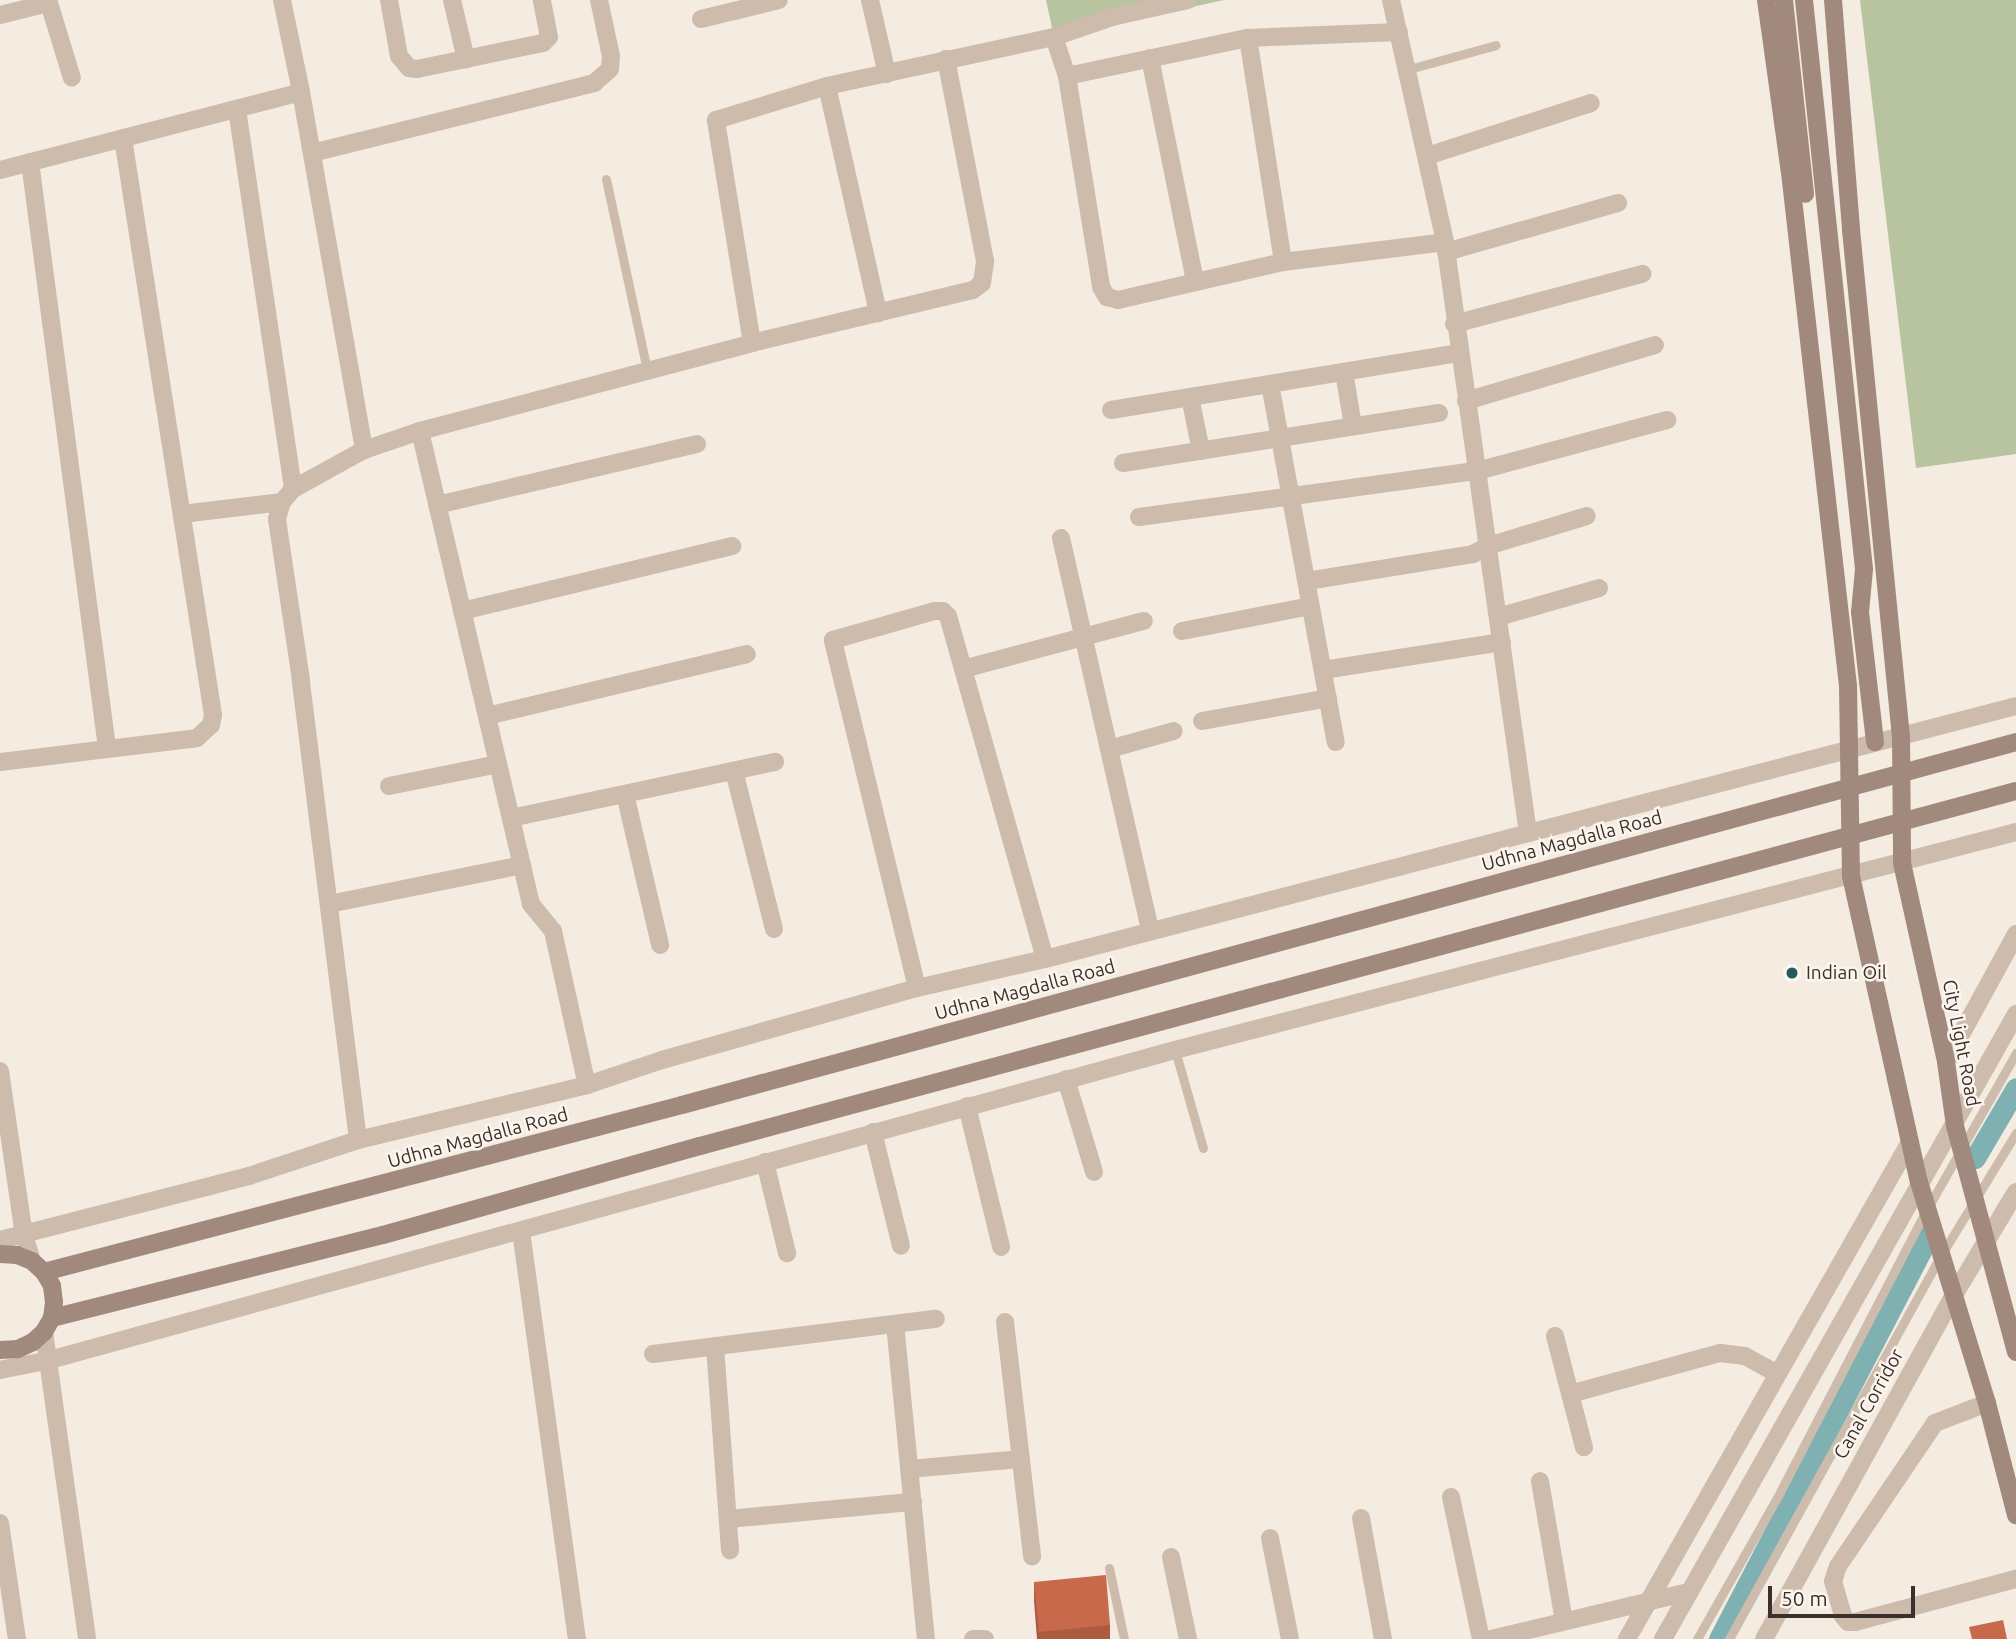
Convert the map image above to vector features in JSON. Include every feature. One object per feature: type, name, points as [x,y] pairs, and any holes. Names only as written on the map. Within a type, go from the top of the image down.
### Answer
[{"type":"main road","points":[[1766,0],[1796,222],[1848,686],[1851,876],[1919,1182],[1943,1252],[1987,1403],[2016,1515]]},
{"type":"main road","points":[[1784,0],[1844,574],[1860,612]]},
{"type":"main road","points":[[1804,0],[1864,569],[1860,612],[1875,743]]},
{"type":"main road","name":"City Light Road","points":[[1833,0],[1851,230],[1901,737],[1902,863],[1946,1062],[1955,1126],[1987,1241],[2011,1312],[2016,1352]]},
{"type":"main road","points":[[1808,229],[1827,227]]},
{"type":"main road","name":"Udhna Magdalla Road","points":[[0,1254],[17,1255],[38,1267],[682,1105],[2016,742]]},
{"type":"main road","points":[[48,1325],[2016,790]]},
{"type":"main road","points":[[0,1350],[18,1349],[33,1342],[48,1325],[54,1302],[52,1286],[38,1267]]},
{"type":"street","points":[[282,0],[301,92],[364,450]]},
{"type":"street","points":[[389,0],[402,63],[417,69],[548,40],[542,0]]},
{"type":"street","points":[[452,0],[466,59]]},
{"type":"street","points":[[312,153],[594,83],[610,69],[611,56],[599,0]]},
{"type":"street","points":[[701,19],[779,0]]},
{"type":"street","points":[[870,0],[887,74]]},
{"type":"street","points":[[752,343],[716,120],[827,86],[1054,37],[1110,9],[1188,0]]},
{"type":"street","points":[[1391,0],[1409,69],[1446,247],[1454,324],[1528,833]]},
{"type":"street","points":[[0,15],[54,1],[72,78]]},
{"type":"street","points":[[1067,76],[1248,38],[1399,32]]},
{"type":"street","points":[[1054,37],[1067,76],[1104,293],[1118,300],[1283,262],[1446,247],[1618,203]]},
{"type":"street","points":[[1248,38],[1283,262]]},
{"type":"street","points":[[1150,58],[1195,282]]},
{"type":"street","points":[[182,514],[288,495],[364,450],[420,431],[752,343],[973,290],[982,283],[985,274],[946,59]]},
{"type":"street","points":[[827,86],[878,313]]},
{"type":"street","points":[[0,170],[301,92]]},
{"type":"street","points":[[1427,156],[1591,103]]},
{"type":"street","points":[[237,109],[288,495],[277,519],[302,680],[358,1140]]},
{"type":"street","points":[[0,762],[197,738],[211,725],[214,715],[122,138]]},
{"type":"street","points":[[30,162],[107,747]]},
{"type":"street","points":[[1454,324],[1642,274]]},
{"type":"street","points":[[1466,401],[1655,345]]},
{"type":"street","points":[[1111,410],[1459,353]]},
{"type":"street","points":[[1344,372],[1353,426]]},
{"type":"street","points":[[1270,384],[1336,742]]},
{"type":"street","points":[[1190,397],[1201,451]]},
{"type":"street","points":[[1124,463],[1439,413]]},
{"type":"street","points":[[1139,517],[1477,471],[1667,420]]},
{"type":"street","points":[[420,431],[531,904],[553,931],[587,1084]]},
{"type":"street","points":[[437,505],[698,444]]},
{"type":"street","points":[[1307,581],[1468,555],[1488,546],[1587,516]]},
{"type":"street","points":[[1061,538],[1150,931]]},
{"type":"street","points":[[462,611],[732,546]]},
{"type":"street","points":[[1498,617],[1599,588]]},
{"type":"street","points":[[1182,631],[1311,606]]},
{"type":"street","points":[[917,988],[833,640],[943,611],[948,615],[1045,959]]},
{"type":"street","points":[[962,669],[1144,621]]},
{"type":"street","points":[[1323,670],[1502,642]]},
{"type":"street","points":[[487,716],[747,654]]},
{"type":"street","points":[[1202,721],[1328,698]]},
{"type":"street","points":[[0,1240],[249,1176],[358,1140],[587,1084],[917,988],[1045,959],[2016,706]]},
{"type":"street","points":[[1109,749],[1174,732]]},
{"type":"street","points":[[511,818],[775,762]]},
{"type":"street","points":[[389,786],[498,764]]},
{"type":"street","points":[[734,771],[774,929]]},
{"type":"street","points":[[625,794],[660,945]]},
{"type":"street","points":[[0,1370],[46,1361],[1066,1079],[2016,832]]},
{"type":"street","points":[[330,904],[522,865]]},
{"type":"street","points":[[1946,1062],[2016,934]]},
{"type":"street","points":[[1663,1639],[2016,1014]]},
{"type":"street","points":[[0,1071],[24,1235],[38,1267]]},
{"type":"street","points":[[1066,1079],[1094,1172]]},
{"type":"street","points":[[967,1106],[1001,1247]]},
{"type":"street","points":[[873,1132],[901,1246]]},
{"type":"street","points":[[1627,1639],[1776,1373],[1910,1142]]},
{"type":"street","points":[[765,1163],[787,1254]]},
{"type":"street","name":"Canal Corridor","points":[[1764,1639],[1954,1295],[2016,1192]]},
{"type":"street","points":[[521,1231],[577,1639]]},
{"type":"street","points":[[653,1354],[936,1319]]},
{"type":"street","points":[[1005,1322],[1032,1556]]},
{"type":"street","points":[[895,1324],[926,1639]]},
{"type":"street","points":[[48,1325],[46,1361],[87,1639]]},
{"type":"street","points":[[1555,1336],[1584,1447]]},
{"type":"street","points":[[715,1346],[730,1550]]},
{"type":"street","points":[[1570,1394],[1720,1353],[1745,1356],[1776,1373]]},
{"type":"street","points":[[1987,1403],[1935,1423],[1838,1566],[1833,1581],[1843,1616],[1848,1622],[1855,1622],[2016,1579]]},
{"type":"street","points":[[909,1469],[1021,1459]]},
{"type":"street","points":[[1539,1481],[1564,1621]]},
{"type":"street","points":[[1451,1497],[1481,1639]]},
{"type":"street","points":[[728,1519],[913,1502]]},
{"type":"street","points":[[1361,1518],[1383,1639]]},
{"type":"street","points":[[0,1523],[17,1639]]},
{"type":"street","points":[[1270,1538],[1290,1639]]},
{"type":"street","points":[[1171,1557],[1188,1639]]},
{"type":"street","points":[[1491,1639],[1688,1592]]},
{"type":"street","points":[[973,1639],[985,1639]]},
{"type":"lane","points":[[1409,69],[1496,46]]},
{"type":"lane","points":[[606,179],[647,370]]},
{"type":"lane","points":[[1175,1050],[1203,1148]]},
{"type":"lane","points":[[1696,1639],[1780,1492],[1927,1209],[2016,1053]]},
{"type":"lane","points":[[1729,1639],[1943,1252],[2016,1133]]},
{"type":"lane","points":[[1109,1568],[1124,1639]]},
{"type":"green space","points":[[1046,0],[1224,0],[1054,37]]},
{"type":"green space","points":[[1860,0],[2016,0],[2016,454],[1916,468]]},
{"type":"building","points":[[1106,1575],[1110,1625],[1039,1632],[1034,1582]]},
{"type":"building","points":[[2003,1620],[2007,1639],[1972,1639],[1969,1627]]},
{"type":"waterway","points":[[1975,1158],[2016,1088]]},
{"type":"waterway","points":[[1719,1639],[1930,1234]]},
{"type":"place","name":"Indian Oil","points":[[1792,973]]}]
